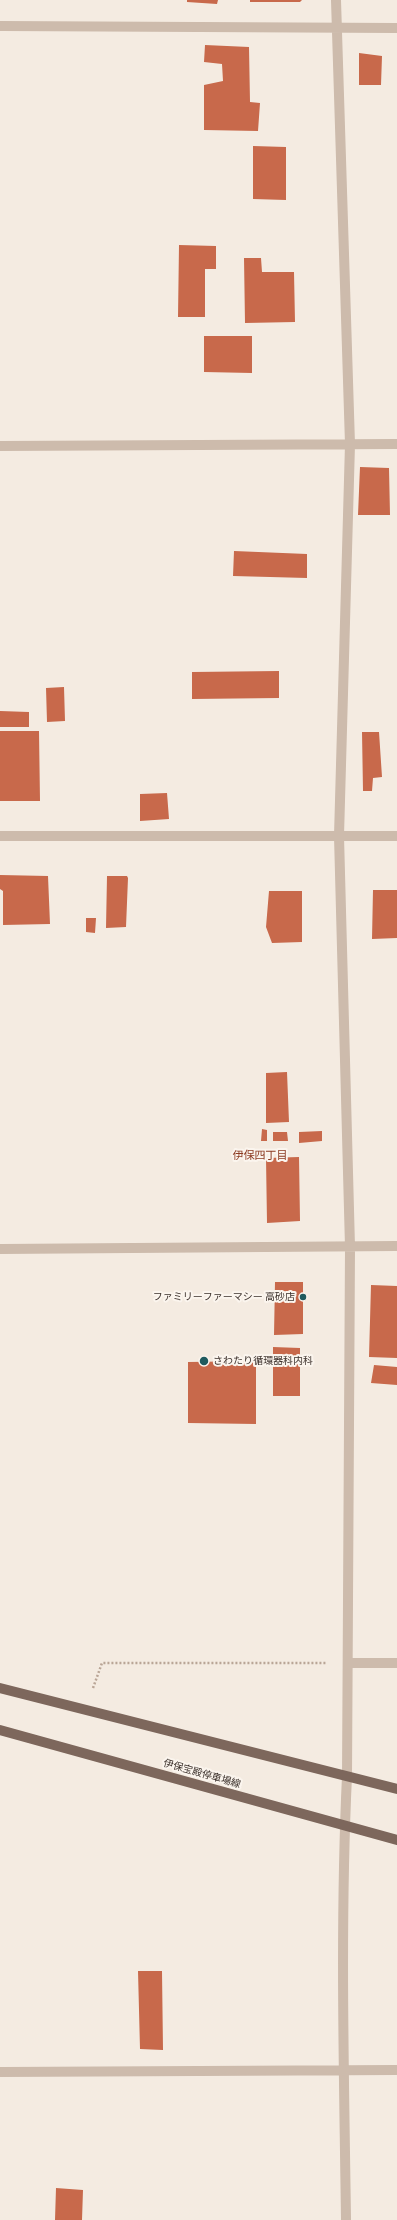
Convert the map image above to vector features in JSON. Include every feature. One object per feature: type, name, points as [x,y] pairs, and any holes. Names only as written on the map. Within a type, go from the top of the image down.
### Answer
[{"type":"main road","points":[[0,1688],[397,1789]]},
{"type":"main road","name":"伊保宝殿停車場線","points":[[0,1730],[397,1840]]},
{"type":"street","points":[[336,0],[350,444],[340,836],[350,1247],[347,1776],[344,1826],[344,2071],[346,2220]]},
{"type":"street","points":[[0,26],[397,28]]},
{"type":"street","points":[[0,446],[397,444]]},
{"type":"street","points":[[0,836],[397,836]]},
{"type":"street","points":[[0,1249],[397,1246]]},
{"type":"street","points":[[348,1663],[397,1663]]},
{"type":"street","points":[[0,2072],[397,2070]]},
{"type":"path","points":[[85,1709],[102,1663],[348,1663]]},
{"type":"building","points":[[187,0],[218,0],[217,4],[187,2]]},
{"type":"building","points":[[250,0],[302,0],[300,2],[250,2]]},
{"type":"building","points":[[205,45],[249,47],[250,102],[260,103],[258,131],[204,130],[204,85],[223,81],[222,64],[204,62]]},
{"type":"building","points":[[359,53],[382,56],[381,85],[359,85]]},
{"type":"building","points":[[253,146],[286,147],[286,200],[253,199]]},
{"type":"building","points":[[179,245],[216,246],[216,269],[205,269],[205,317],[178,317]]},
{"type":"building","points":[[244,258],[261,258],[262,272],[294,272],[295,322],[245,323]]},
{"type":"building","points":[[204,336],[252,336],[252,373],[204,372]]},
{"type":"building","points":[[360,467],[389,468],[390,515],[358,515]]},
{"type":"building","points":[[234,551],[307,554],[307,578],[233,576]]},
{"type":"building","points":[[279,671],[279,698],[192,699],[192,672]]},
{"type":"building","points":[[64,687],[65,721],[47,722],[46,688]]},
{"type":"building","points":[[0,711],[29,712],[29,727],[0,727]]},
{"type":"building","points":[[0,731],[39,731],[40,801],[0,801]]},
{"type":"building","points":[[362,732],[379,732],[382,777],[373,778],[372,791],[363,791]]},
{"type":"building","points":[[167,793],[169,819],[140,821],[140,794]]},
{"type":"building","points":[[0,875],[48,876],[50,924],[3,925],[3,891],[0,889]]},
{"type":"building","points":[[107,876],[127,876],[128,878],[126,927],[106,928]]},
{"type":"building","points":[[373,890],[397,890],[397,938],[372,939]]},
{"type":"building","points":[[269,891],[302,891],[302,942],[272,943],[266,927]]},
{"type":"building","points":[[86,918],[96,918],[95,933],[86,932]]},
{"type":"building","points":[[287,1072],[289,1122],[266,1123],[266,1073]]},
{"type":"building","points":[[262,1129],[267,1130],[267,1141],[261,1141]]},
{"type":"building","points":[[322,1131],[322,1141],[299,1143],[299,1132]]},
{"type":"building","points":[[273,1132],[287,1132],[288,1141],[273,1141]]},
{"type":"building","points":[[299,1157],[300,1221],[267,1223],[266,1158]]},
{"type":"building","points":[[275,1282],[303,1282],[303,1334],[274,1335]]},
{"type":"building","points":[[371,1285],[397,1286],[397,1358],[369,1357]]},
{"type":"building","points":[[273,1347],[300,1348],[300,1396],[273,1396]]},
{"type":"building","points":[[256,1361],[256,1424],[188,1423],[188,1362]]},
{"type":"building","points":[[374,1365],[397,1367],[397,1385],[371,1383]]},
{"type":"building","points":[[138,1971],[162,1971],[163,2050],[140,2049]]},
{"type":"building","points":[[56,2188],[83,2190],[82,2220],[55,2220]]},
{"type":"place","name":"ファミリーファーマシー 高砂店","points":[[303,1297]]},
{"type":"place","name":"さわたり循環器科内科","points":[[204,1361]]},
{"type":"district","name":"伊保四丁目","points":[[260,1156]]}]
